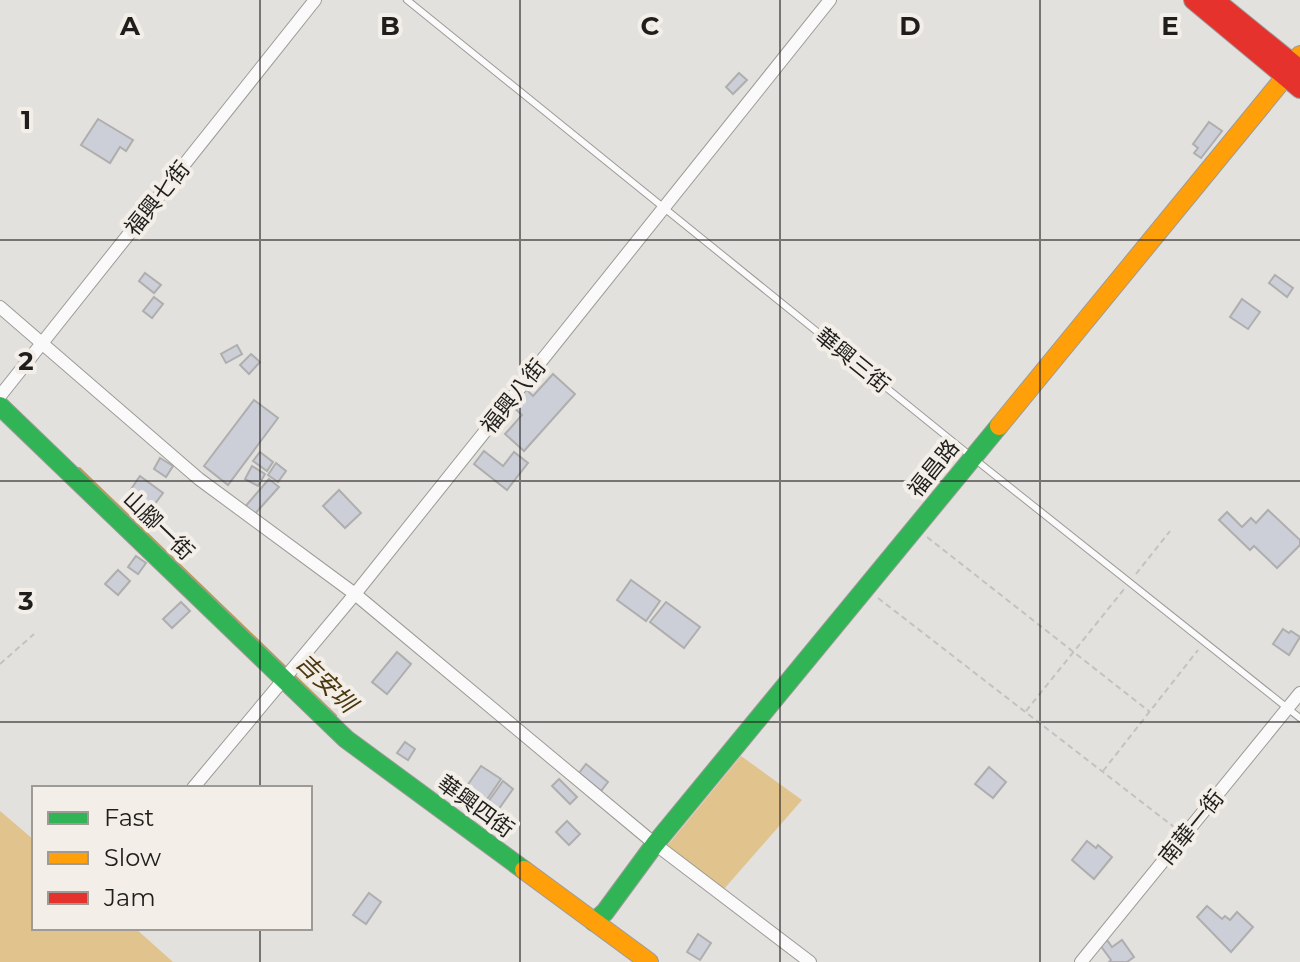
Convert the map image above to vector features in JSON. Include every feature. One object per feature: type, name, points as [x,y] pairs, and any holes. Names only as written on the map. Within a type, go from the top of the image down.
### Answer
[{"type":"street","name":"福興七街","points":[[1,398],[42,342],[315,0]]},
{"type":"street","name":"福興八街","points":[[195,786],[355,594],[830,0]]},
{"type":"street","points":[[1193,0],[1296,70]]},
{"type":"street","points":[[1215,0],[1296,70]]},
{"type":"street","name":"福昌路","points":[[599,918],[655,844],[972,457],[1296,70]]},
{"type":"street","points":[[0,307],[199,479],[355,594],[655,844],[810,962]]},
{"type":"street","name":"山腳一街","points":[[1,398],[289,674]]},
{"type":"street","name":"華興四街","points":[[289,674],[346,739],[599,918],[642,960]]},
{"type":"street","name":"南華一街","points":[[1081,962],[1300,693]]},
{"type":"lane","name":"華興三街","points":[[407,0],[1300,718]]},
{"type":"path","points":[[915,528],[1150,712]]},
{"type":"path","points":[[1025,712],[1170,531]]},
{"type":"path","points":[[866,589],[1184,835]]},
{"type":"path","points":[[0,664],[34,634]]},
{"type":"path","points":[[1102,772],[1205,642]]},
{"type":"shaded area","points":[[741,756],[802,800],[724,889],[667,846]]},
{"type":"shaded area","points":[[0,811],[32,838],[32,930],[137,930],[173,962],[0,962]]},
{"type":"building","points":[[739,73],[747,80],[733,94],[726,87]]},
{"type":"building","points":[[98,119],[133,140],[126,151],[120,147],[110,163],[81,145]]},
{"type":"building","points":[[1209,122],[1222,131],[1201,158],[1194,153],[1198,148],[1193,144]]},
{"type":"building","points":[[145,273],[161,285],[154,293],[139,281]]},
{"type":"building","points":[[1275,275],[1293,288],[1287,297],[1269,283]]},
{"type":"building","points":[[154,297],[163,304],[152,318],[143,311]]},
{"type":"building","points":[[1242,299],[1260,312],[1248,329],[1230,317]]},
{"type":"building","points":[[237,345],[242,354],[226,363],[221,354]]},
{"type":"building","points":[[251,354],[260,362],[249,374],[240,365]]},
{"type":"building","points":[[553,374],[575,394],[524,451],[505,434],[522,415],[511,405],[526,389],[533,396]]},
{"type":"building","points":[[254,400],[278,418],[228,485],[204,466]]},
{"type":"building","points":[[484,451],[503,466],[514,452],[528,463],[507,490],[474,464]]},
{"type":"building","points":[[260,452],[273,462],[267,471],[253,461]]},
{"type":"building","points":[[160,458],[173,466],[166,477],[154,469]]},
{"type":"building","points":[[276,463],[286,471],[278,482],[268,475]]},
{"type":"building","points":[[252,466],[265,474],[258,486],[245,479]]},
{"type":"building","points":[[140,476],[163,493],[151,509],[129,492]]},
{"type":"building","points":[[269,479],[279,487],[253,516],[244,508]]},
{"type":"building","points":[[339,490],[361,513],[345,528],[323,506]]},
{"type":"building","points":[[1268,510],[1300,540],[1300,545],[1277,568],[1254,546],[1250,550],[1219,520],[1227,512],[1242,527],[1251,518],[1256,523]]},
{"type":"building","points":[[136,556],[146,563],[138,574],[128,567]]},
{"type":"building","points":[[118,570],[130,581],[118,595],[105,584]]},
{"type":"building","points":[[631,580],[660,601],[646,621],[617,600]]},
{"type":"building","points":[[181,602],[190,611],[172,628],[163,619]]},
{"type":"building","points":[[666,602],[700,627],[684,648],[650,622]]},
{"type":"building","points":[[1283,629],[1300,637],[1289,655],[1273,644]]},
{"type":"building","points":[[397,652],[411,664],[387,694],[372,682]]},
{"type":"building","points":[[405,742],[415,749],[408,760],[397,753]]},
{"type":"building","points":[[586,764],[608,782],[601,791],[579,773]]},
{"type":"building","points":[[481,766],[501,779],[479,811],[459,797]]},
{"type":"building","points":[[989,767],[1006,782],[993,798],[975,784]]},
{"type":"building","points":[[559,779],[577,797],[570,804],[552,786]]},
{"type":"building","points":[[503,781],[513,789],[498,810],[488,802]]},
{"type":"building","points":[[492,805],[509,822],[501,830],[483,814]]},
{"type":"building","points":[[567,821],[580,834],[569,845],[556,832]]},
{"type":"building","points":[[1087,841],[1096,848],[1098,845],[1112,857],[1094,879],[1072,860]]},
{"type":"building","points":[[369,893],[381,902],[366,924],[353,915]]},
{"type":"building","points":[[1207,906],[1222,919],[1225,916],[1230,920],[1237,912],[1253,927],[1231,952],[1197,917]]},
{"type":"building","points":[[698,934],[711,943],[700,960],[687,952]]},
{"type":"building","points":[[1107,940],[1112,947],[1122,940],[1134,957],[1127,962],[1109,962],[1111,960],[1100,945]]},
{"type":"waterway","name":"吉安圳","points":[[79,469],[335,716]]},
{"type":"traffic: fast","points":[[0,406],[346,739],[524,870]]},
{"type":"traffic: fast","points":[[594,922],[999,426]]},
{"type":"traffic: slow","points":[[999,426],[1300,55]]},
{"type":"traffic: slow","points":[[524,870],[649,962]]},
{"type":"traffic: jam","points":[[1193,0],[1300,89]]},
{"type":"traffic: jam","points":[[1215,0],[1300,69]]}]
